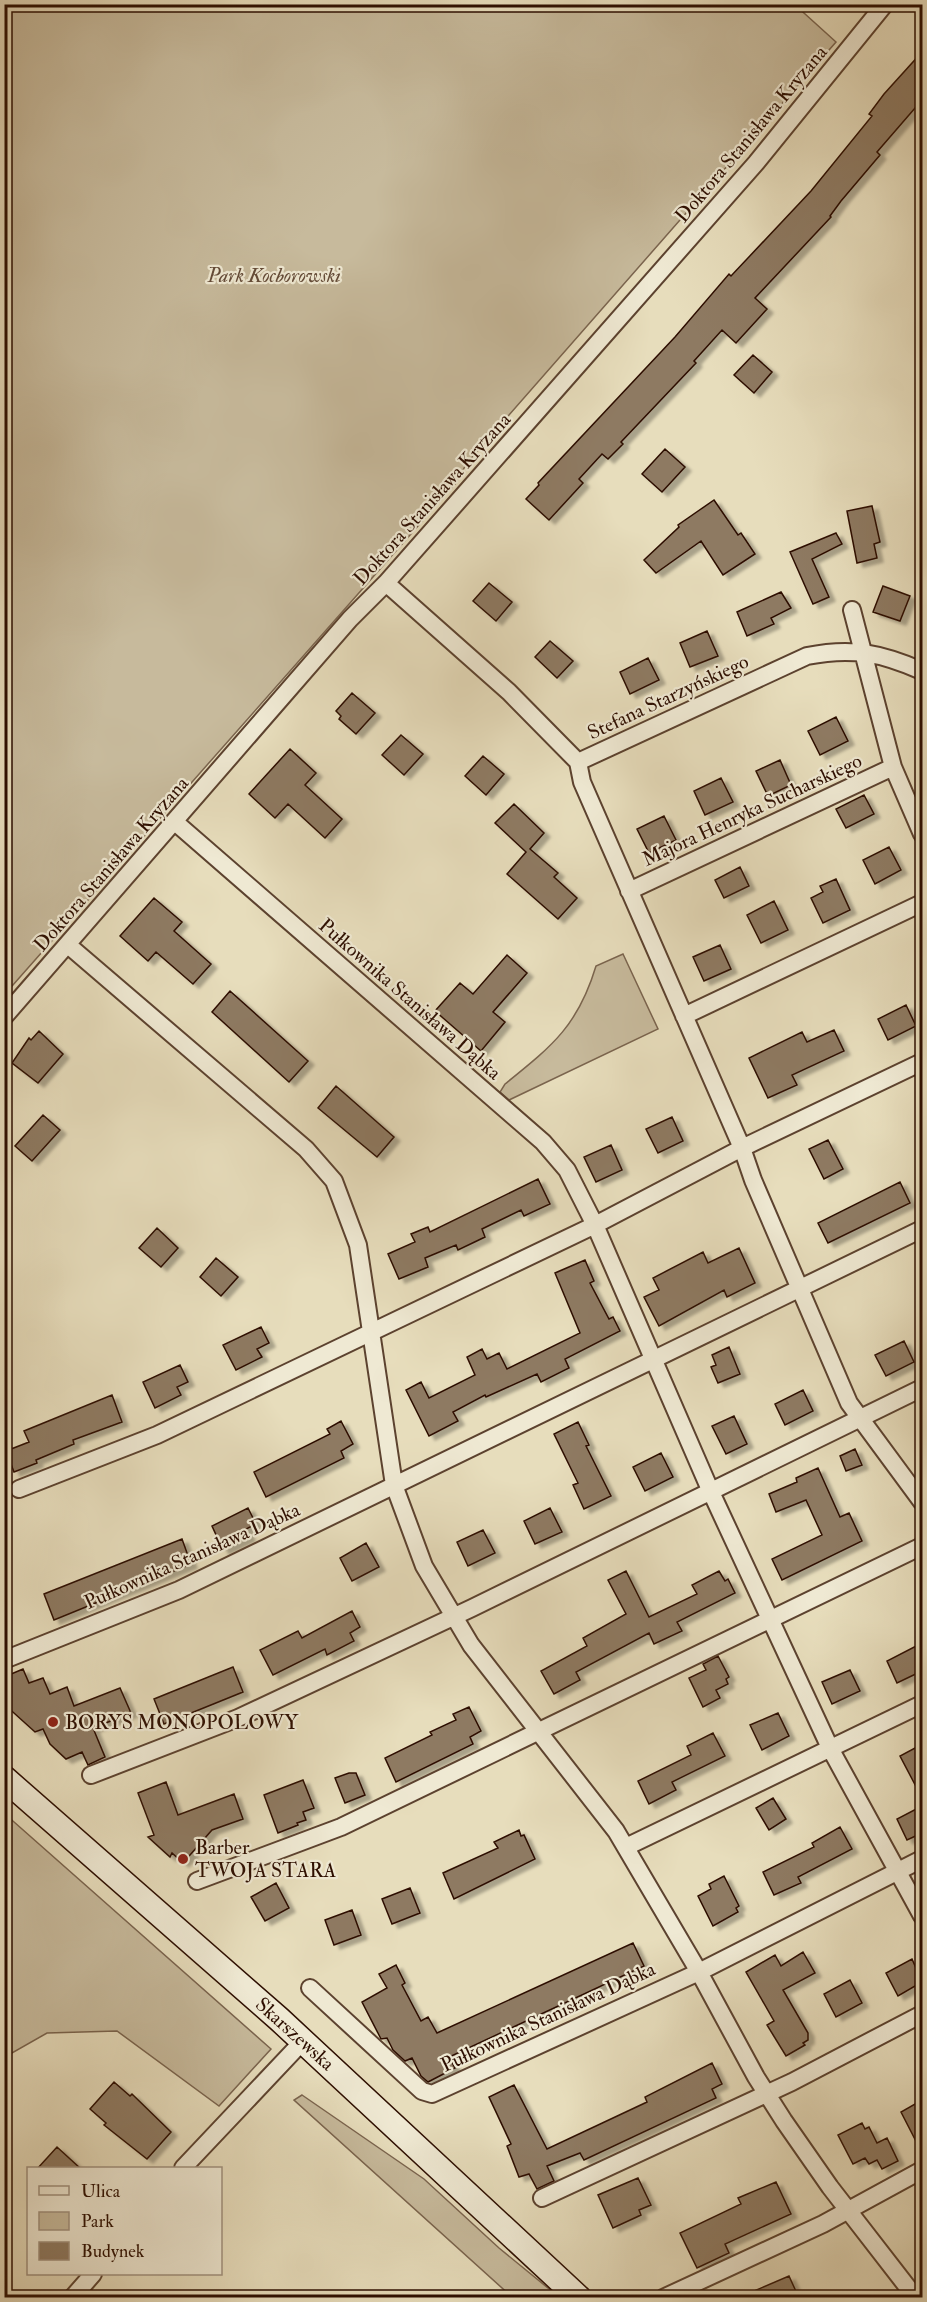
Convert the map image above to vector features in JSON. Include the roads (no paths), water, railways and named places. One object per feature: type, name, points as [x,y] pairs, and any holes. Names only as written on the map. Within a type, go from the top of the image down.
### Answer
[{"type":"main road","name":"Skarszewska","points":[[4,1778],[303,2041],[579,2298]]},
{"type":"street","name":"Doktora Stanisława Kryzana","points":[[4,1017],[351,619],[386,584],[756,163],[885,4]]},
{"type":"street","name":"Stefana Starzyńskiego","points":[[386,584],[509,692],[578,762],[807,656],[837,650],[864,651],[922,671]]},
{"type":"street","points":[[852,610],[893,767],[922,834]]},
{"type":"street","name":"Majora Henryka Sucharskiego","points":[[578,762],[582,782],[742,1148],[799,1289],[849,1403],[922,1502]]},
{"type":"street","name":"Majora Henryka Sucharskiego","points":[[629,891],[893,767]]},
{"type":"street","name":"Pułkownika Stanisława Dąbka","points":[[175,822],[556,1154],[567,1170],[595,1225],[711,1492],[831,1750],[922,1916]]},
{"type":"street","points":[[684,1016],[922,903]]},
{"type":"street","points":[[68,945],[306,1149],[334,1181],[358,1245],[394,1485],[424,1566],[471,1645],[540,1731],[626,1847],[767,2094],[847,2209],[916,2298]]},
{"type":"street","points":[[19,1489],[157,1435],[371,1330],[595,1225],[742,1148],[922,1062]]},
{"type":"street","points":[[654,1358],[922,1229]]},
{"type":"street","name":"Pułkownika Stanisława Dąbka","points":[[4,1660],[179,1590],[654,1358]]},
{"type":"street","points":[[91,1775],[238,1718],[711,1492],[922,1388]]},
{"type":"street","points":[[197,1881],[341,1827],[922,1546]]},
{"type":"street","points":[[626,1847],[831,1750],[922,1704]]},
{"type":"street","points":[[897,1871],[922,1859]]},
{"type":"street","name":"Pułkownika Stanisława Dąbka","points":[[310,1988],[422,2091],[432,2094],[699,1972],[897,1871]]},
{"type":"street","points":[[542,2198],[767,2094],[922,2014]]},
{"type":"street","points":[[185,2167],[303,2041]]},
{"type":"street","points":[[663,2298],[823,2224],[922,2170]]},
{"type":"street","points":[[72,2298],[92,2275]]},
{"type":"place","name":"BORYS MONOPOLOWY","points":[[53,1722]]},
{"type":"place","name":"Barber TWOJA STARA","points":[[183,1859]]},
{"type":"park label","name":"Park Kocborowski","points":[[274,275]]}]
